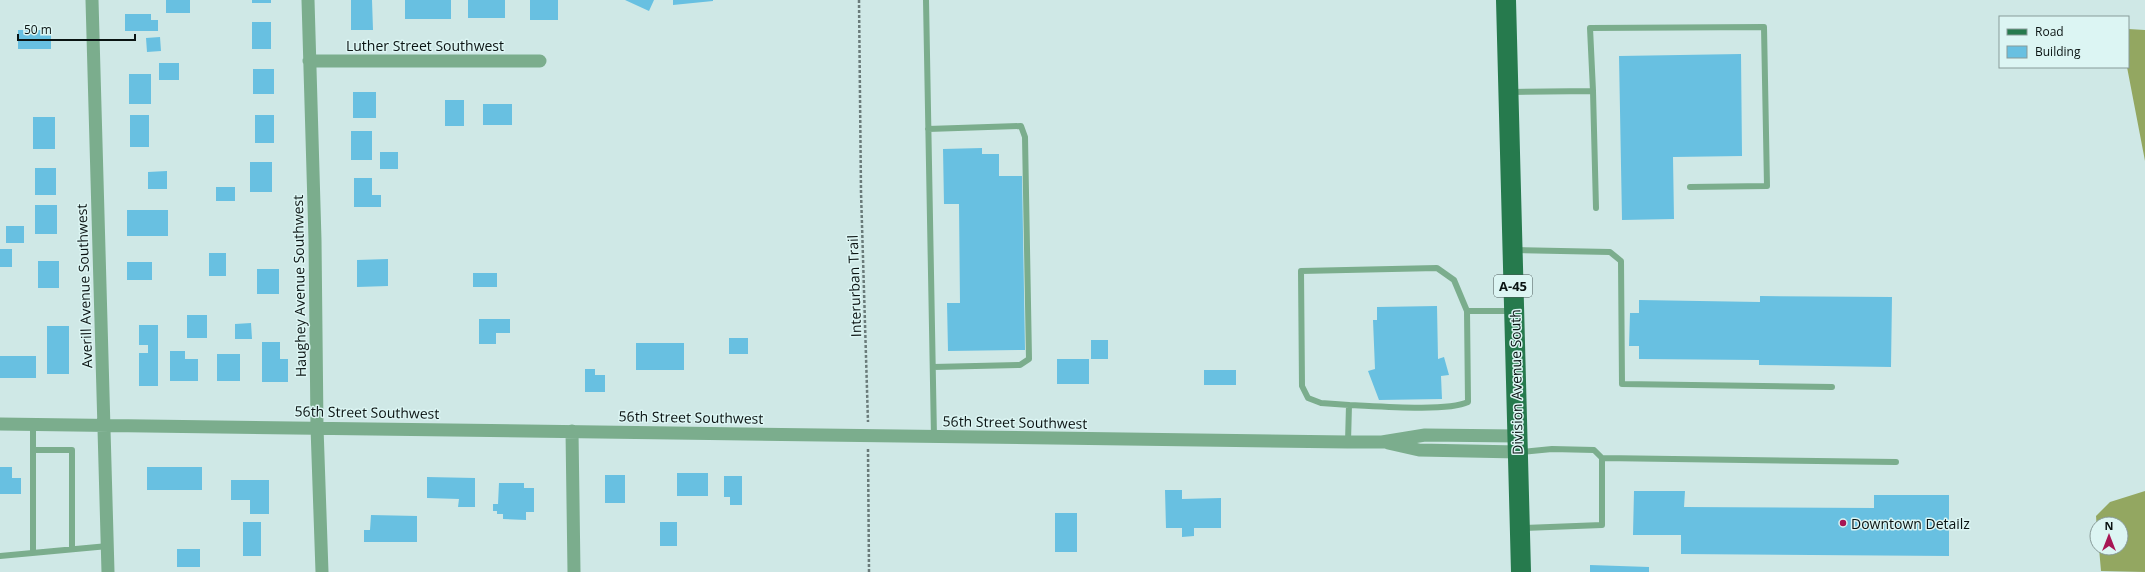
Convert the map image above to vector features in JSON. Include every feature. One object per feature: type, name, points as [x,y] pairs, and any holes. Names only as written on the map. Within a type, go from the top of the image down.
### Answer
[{"type":"main road","name":"Division Avenue South","points":[[1506,0],[1521,572]]},
{"type":"street","name":"Averill Avenue Southwest","points":[[92,0],[108,572]]},
{"type":"street","name":"Haughey Avenue Southwest","points":[[308,0],[315,240],[317,427],[322,572]]},
{"type":"street","name":"Luther Street Southwest","points":[[309,61],[540,61]]},
{"type":"street","name":"56th Street Southwest","points":[[0,424],[317,427],[1348,442],[1382,442],[1420,435],[1517,444]]},
{"type":"street","points":[[572,431],[574,572]]},
{"type":"lane","points":[[926,0],[934,437]]},
{"type":"lane","points":[[1596,208],[1590,28],[1764,27],[1767,186],[1690,187]]},
{"type":"lane","points":[[1509,92],[1593,91]]},
{"type":"lane","points":[[928,129],[1021,126],[1025,137],[1029,359],[1020,365],[933,367]]},
{"type":"lane","points":[[1513,250],[1610,252],[1621,261],[1622,384],[1832,388]]},
{"type":"lane","points":[[1437,268],[1454,280],[1467,311],[1468,402],[1459,406],[1349,405],[1321,403],[1308,398],[1302,386],[1301,271],[1437,268]]},
{"type":"lane","points":[[1467,311],[1514,311]]},
{"type":"lane","points":[[1348,442],[1349,405]]},
{"type":"lane","points":[[33,424],[33,553]]},
{"type":"lane","points":[[1517,444],[1552,450],[1594,450],[1602,458],[1896,462]]},
{"type":"lane","points":[[33,450],[72,450],[72,548]]},
{"type":"lane","points":[[1520,528],[1602,525],[1602,458]]},
{"type":"lane","points":[[0,556],[72,548],[108,546]]},
{"type":"path","name":"Interurban Trail","points":[[860,0],[861,192],[868,436],[869,572]]},
{"type":"green space","points":[[2129,29],[2145,30],[2145,161],[2127,68],[2129,68]]},
{"type":"green space","points":[[2145,491],[2145,572],[2101,571],[2100,556],[2129,556],[2129,516],[2096,516],[2110,502]]},
{"type":"building","points":[[166,0],[190,0],[190,13],[166,13]]},
{"type":"building","points":[[252,0],[271,0],[271,3],[252,3]]},
{"type":"building","points":[[351,0],[372,0],[373,30],[351,30]]},
{"type":"building","points":[[405,0],[451,0],[451,19],[405,19]]},
{"type":"building","points":[[468,0],[505,0],[505,18],[468,18]]},
{"type":"building","points":[[530,0],[558,0],[558,20],[530,20]]},
{"type":"building","points":[[625,0],[654,0],[649,11]]},
{"type":"building","points":[[673,0],[713,0],[713,1],[673,5]]},
{"type":"building","points":[[125,14],[151,14],[151,20],[158,20],[158,31],[125,31]]},
{"type":"building","points":[[252,22],[271,22],[271,49],[252,49]]},
{"type":"building","points":[[18,30],[51,30],[51,49],[18,49]]},
{"type":"building","points":[[160,37],[161,51],[147,52],[146,38]]},
{"type":"building","points":[[1741,54],[1742,156],[1673,157],[1674,219],[1622,220],[1619,56]]},
{"type":"building","points":[[159,63],[179,63],[179,80],[159,80]]},
{"type":"building","points":[[253,69],[274,69],[274,94],[253,94]]},
{"type":"building","points":[[129,74],[151,74],[151,104],[129,104]]},
{"type":"building","points":[[353,92],[376,92],[376,118],[353,118]]},
{"type":"building","points":[[445,100],[464,100],[464,126],[445,126]]},
{"type":"building","points":[[483,104],[512,104],[512,125],[483,125]]},
{"type":"building","points":[[130,115],[149,115],[149,147],[130,147]]},
{"type":"building","points":[[255,115],[274,115],[274,143],[255,143]]},
{"type":"building","points":[[33,117],[55,117],[55,149],[33,149]]},
{"type":"building","points":[[351,131],[372,131],[372,160],[351,160]]},
{"type":"building","points":[[982,148],[982,154],[999,154],[999,176],[1022,176],[1025,350],[948,351],[947,303],[960,303],[959,204],[944,204],[943,149]]},
{"type":"building","points":[[380,152],[398,152],[398,169],[380,169]]},
{"type":"building","points":[[250,162],[272,162],[272,192],[250,192]]},
{"type":"building","points":[[35,168],[56,168],[56,195],[35,195]]},
{"type":"building","points":[[167,171],[167,189],[148,189],[148,172]]},
{"type":"building","points":[[354,178],[372,178],[372,195],[381,195],[381,207],[354,207]]},
{"type":"building","points":[[216,187],[235,187],[235,201],[216,201]]},
{"type":"building","points":[[35,205],[57,205],[57,234],[35,234]]},
{"type":"building","points":[[127,210],[168,210],[168,236],[127,236]]},
{"type":"building","points":[[6,226],[24,226],[24,243],[6,243]]},
{"type":"building","points":[[0,249],[12,249],[12,267],[0,267]]},
{"type":"building","points":[[209,253],[226,253],[226,276],[209,276]]},
{"type":"building","points":[[388,259],[388,286],[357,287],[357,260]]},
{"type":"building","points":[[38,261],[59,261],[59,288],[38,288]]},
{"type":"building","points":[[127,262],[152,262],[152,280],[127,280]]},
{"type":"building","points":[[257,269],[279,269],[279,294],[257,294]]},
{"type":"building","points":[[473,273],[497,273],[497,287],[473,287]]},
{"type":"building","points":[[1760,296],[1892,297],[1891,367],[1759,365],[1759,360],[1639,359],[1639,346],[1629,346],[1630,313],[1639,313],[1639,300],[1760,302]]},
{"type":"building","points":[[1437,306],[1438,359],[1444,357],[1449,375],[1441,376],[1442,399],[1379,400],[1368,371],[1375,369],[1373,320],[1377,320],[1377,307]]},
{"type":"building","points":[[187,315],[207,315],[207,338],[187,338]]},
{"type":"building","points":[[479,319],[510,319],[510,333],[496,333],[496,344],[479,344]]},
{"type":"building","points":[[251,323],[252,339],[235,339],[235,324]]},
{"type":"building","points":[[139,325],[158,325],[158,386],[139,386],[139,353],[148,353],[148,345],[139,345]]},
{"type":"building","points":[[47,326],[69,326],[69,374],[47,374]]},
{"type":"building","points":[[729,338],[748,338],[748,354],[729,354]]},
{"type":"building","points":[[1091,340],[1108,340],[1108,359],[1091,359]]},
{"type":"building","points":[[262,342],[280,342],[280,359],[288,359],[288,382],[262,382]]},
{"type":"building","points":[[636,343],[684,343],[684,370],[636,370]]},
{"type":"building","points":[[170,351],[185,351],[185,359],[198,359],[198,381],[170,381]]},
{"type":"building","points":[[217,354],[240,354],[240,381],[217,381]]},
{"type":"building","points":[[0,356],[36,356],[36,378],[0,378]]},
{"type":"building","points":[[1057,359],[1089,359],[1089,384],[1057,384]]},
{"type":"building","points":[[585,369],[595,369],[595,375],[605,375],[605,392],[585,392]]},
{"type":"building","points":[[1204,370],[1236,370],[1236,385],[1204,385]]},
{"type":"building","points":[[0,467],[12,467],[12,478],[21,478],[21,494],[0,494]]},
{"type":"building","points":[[147,467],[202,467],[202,490],[147,490]]},
{"type":"building","points":[[677,473],[708,473],[708,496],[677,496]]},
{"type":"building","points":[[605,475],[625,475],[625,503],[605,503]]},
{"type":"building","points":[[724,476],[742,476],[742,505],[730,505],[730,497],[724,497]]},
{"type":"building","points":[[427,477],[475,478],[475,507],[458,507],[459,499],[427,498]]},
{"type":"building","points":[[231,480],[269,480],[269,514],[250,514],[250,500],[231,500]]},
{"type":"building","points":[[499,483],[524,483],[524,488],[534,488],[534,512],[526,512],[526,520],[503,519],[503,514],[497,514],[497,511],[493,511],[493,504],[498,504]]},
{"type":"building","points":[[1165,490],[1182,490],[1182,499],[1221,498],[1221,528],[1194,528],[1194,536],[1182,537],[1182,528],[1166,528]]},
{"type":"building","points":[[1634,491],[1685,491],[1684,507],[1874,508],[1874,495],[1949,495],[1949,556],[1681,554],[1681,535],[1633,535]]},
{"type":"building","points":[[1055,513],[1077,513],[1077,552],[1055,552]]},
{"type":"building","points":[[371,515],[417,516],[417,542],[364,542],[364,530],[370,530]]},
{"type":"building","points":[[243,522],[261,522],[261,556],[243,556]]},
{"type":"building","points":[[660,522],[677,522],[677,546],[660,546]]},
{"type":"building","points":[[177,549],[200,549],[200,567],[177,567]]},
{"type":"building","points":[[1590,565],[1649,567],[1649,572],[1590,572]]},
{"type":"place","name":"Downtown Detailz","points":[[1843,523]]}]
